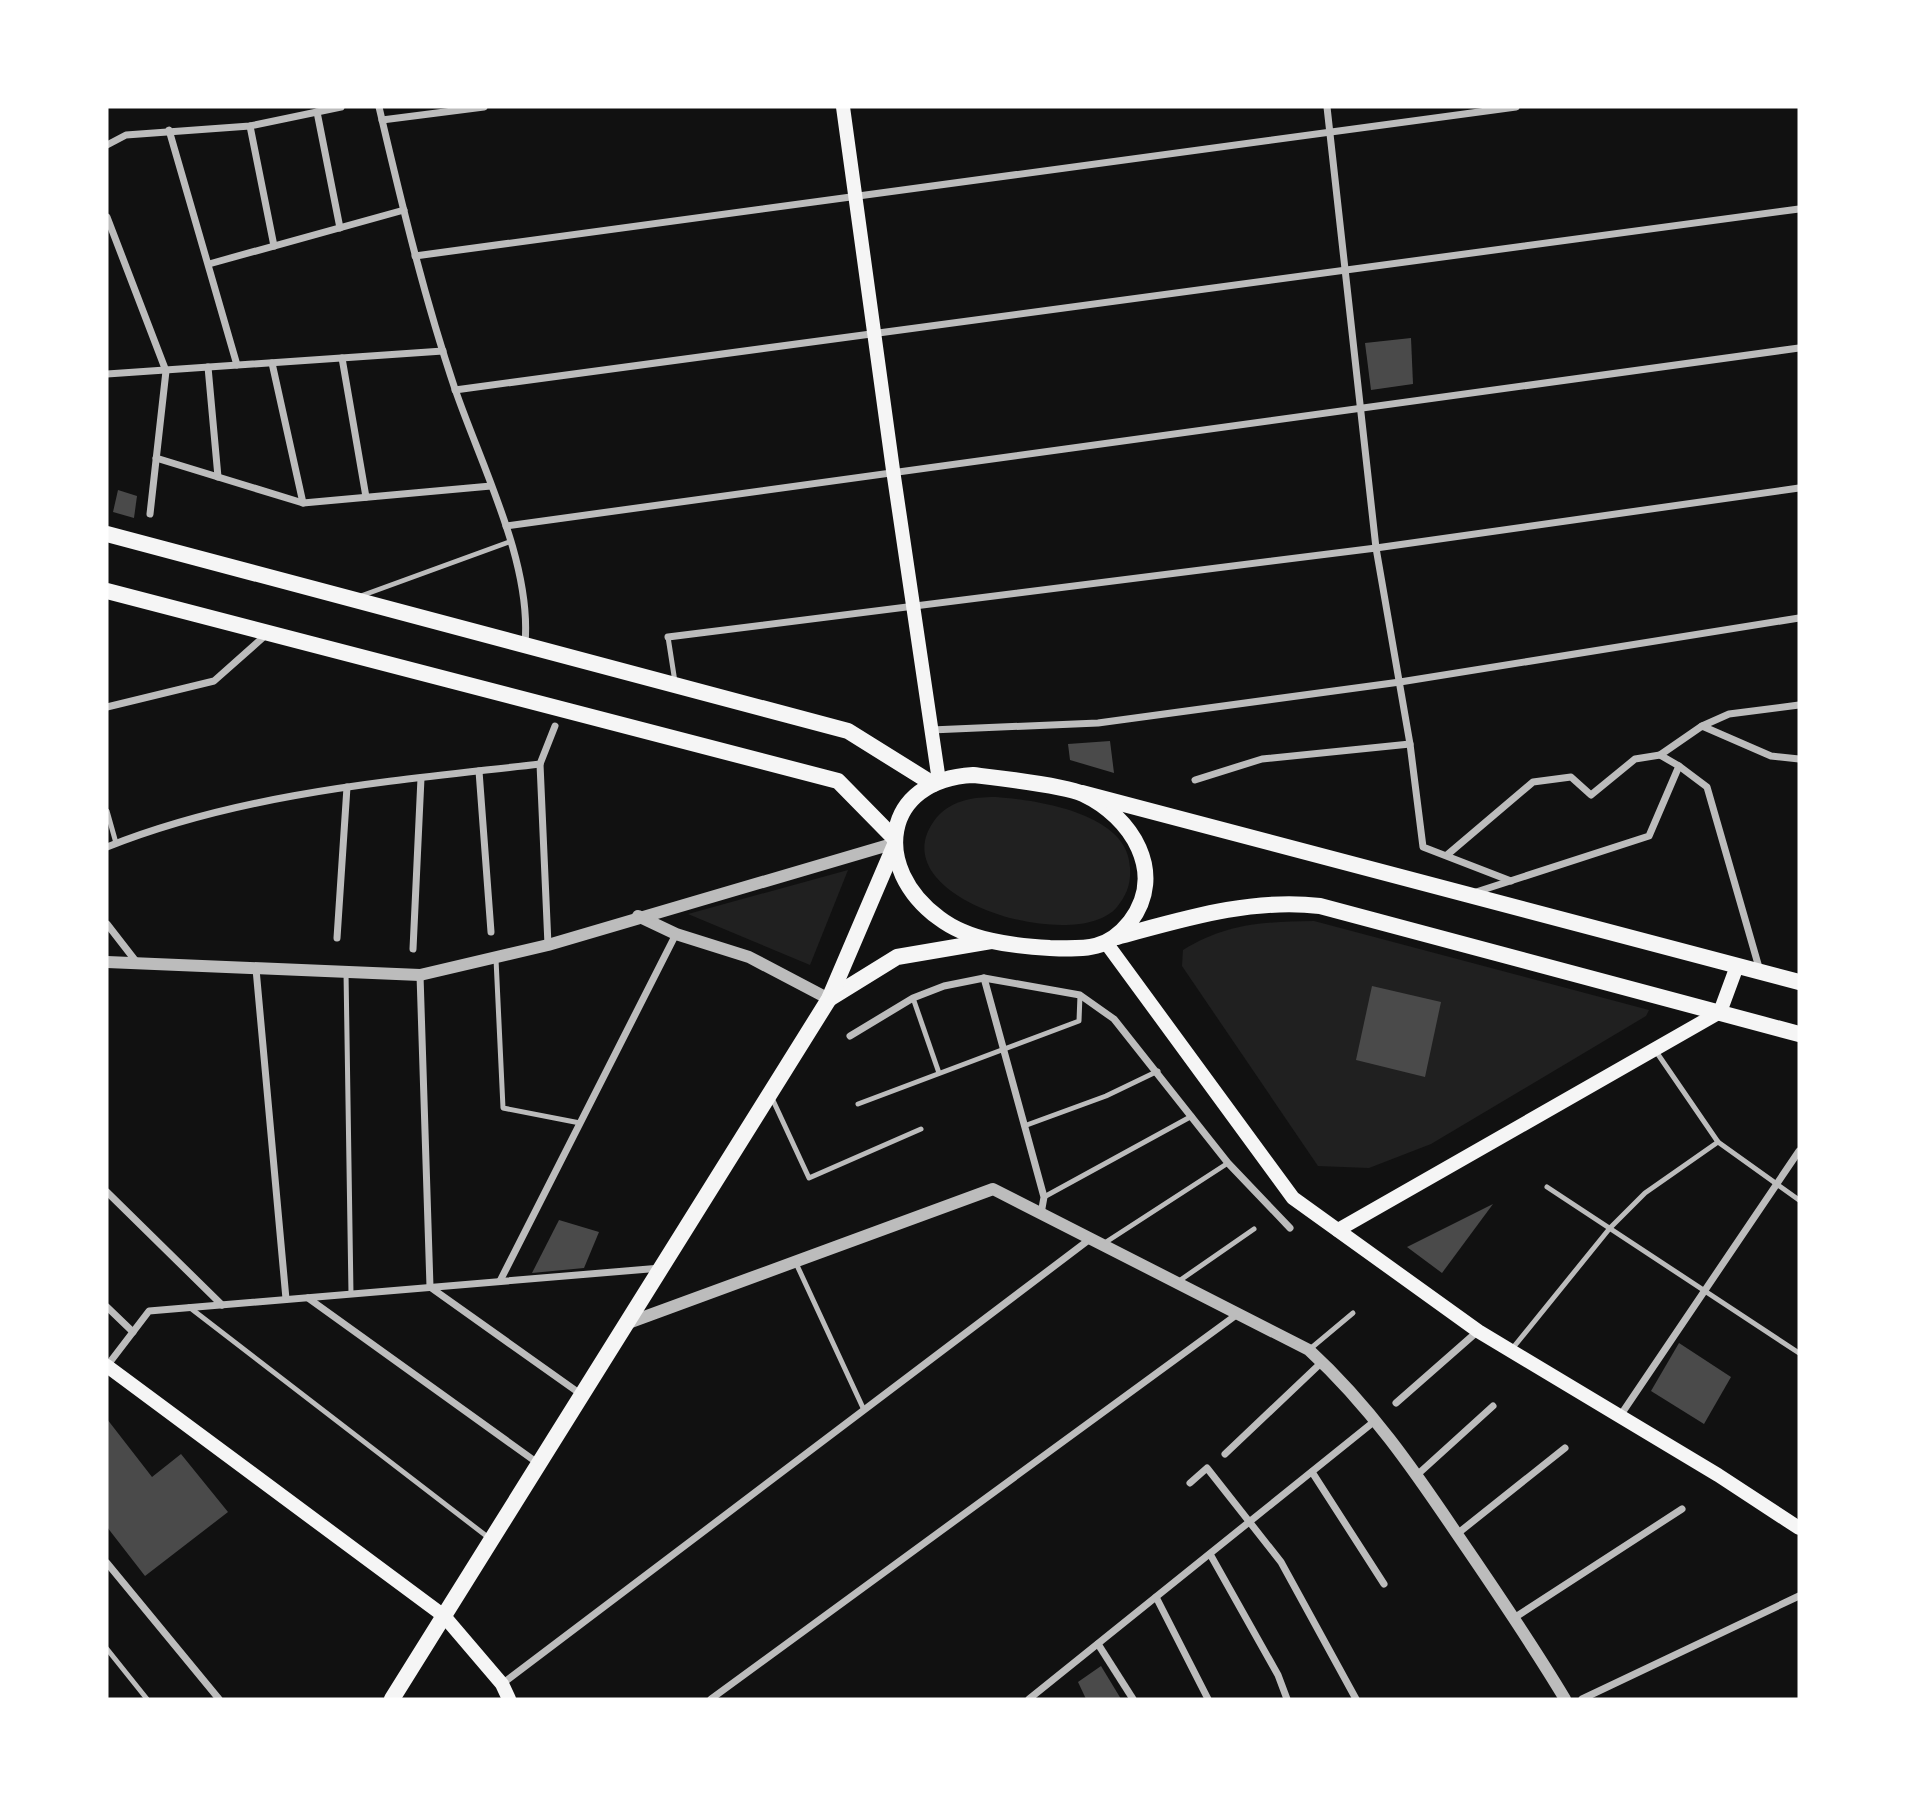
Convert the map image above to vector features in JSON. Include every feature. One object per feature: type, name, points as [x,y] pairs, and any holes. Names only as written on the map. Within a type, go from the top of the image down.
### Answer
[{"type":"main road","points":[[843,107],[892,470],[931,730],[936,782]]},
{"type":"main road","points":[[107,534],[848,731],[936,782]]},
{"type":"main road","points":[[107,591],[838,781],[893,843],[901,871],[916,895],[939,919],[991,941]]},
{"type":"main road","points":[[391,1699],[829,999],[893,843],[900,818],[913,797],[936,782],[952,776],[985,776],[1082,793],[1799,982]]},
{"type":"main road","points":[[1082,793],[1117,818],[1138,843],[1146,866],[1146,891],[1138,911],[1112,941]]},
{"type":"main road","points":[[829,999],[897,957],[991,941],[1072,949],[1112,941],[1198,916],[1260,904],[1301,904],[1320,906],[1799,1034]]},
{"type":"main road","points":[[1112,941],[1293,1198],[1510,1352],[1718,1475],[1799,1528]]},
{"type":"main road","points":[[1338,1230],[1720,1012],[1737,966]]},
{"type":"main road","points":[[107,1366],[444,1616],[502,1684],[509,1699]]},
{"type":"street","points":[[107,145],[126,135],[250,126],[341,107]]},
{"type":"street","points":[[379,107],[415,256],[443,351],[506,526],[527,615],[525,643]]},
{"type":"street","points":[[382,120],[484,107]]},
{"type":"street","points":[[1327,107],[1376,548],[1410,744],[1423,847],[1511,881]]},
{"type":"street","points":[[415,256],[1516,107]]},
{"type":"street","points":[[317,112],[340,228]]},
{"type":"street","points":[[250,126],[274,246]]},
{"type":"street","points":[[169,130],[237,365]]},
{"type":"street","points":[[456,390],[1799,209]]},
{"type":"street","points":[[209,264],[404,210]]},
{"type":"street","points":[[107,217],[166,371],[150,514]]},
{"type":"street","points":[[506,526],[892,470],[1361,411],[1799,348]]},
{"type":"street","points":[[107,374],[443,351]]},
{"type":"street","points":[[342,358],[366,498]]},
{"type":"street","points":[[272,363],[303,503]]},
{"type":"street","points":[[208,368],[218,477]]},
{"type":"street","points":[[156,458],[303,503],[491,486]]},
{"type":"street","points":[[668,637],[1376,548],[1799,488]]},
{"type":"street","points":[[931,730],[1098,723],[1400,682],[1799,618]]},
{"type":"street","points":[[107,707],[214,681],[269,633]]},
{"type":"street","points":[[1447,855],[1533,782],[1571,777],[1591,795],[1635,759],[1660,755],[1702,726],[1729,714],[1799,705]]},
{"type":"street","points":[[548,945],[540,764],[555,726]]},
{"type":"street","points":[[1702,726],[1771,756],[1799,759]]},
{"type":"street","points":[[1195,780],[1262,759],[1410,744]]},
{"type":"street","points":[[1660,755],[1679,765],[1707,787],[1760,972]]},
{"type":"street","points":[[107,847],[160,826],[227,808],[347,787],[540,764]]},
{"type":"street","points":[[1468,895],[1649,835],[1679,765]]},
{"type":"street","points":[[479,771],[491,932]]},
{"type":"street","points":[[413,949],[421,778]]},
{"type":"street","points":[[337,938],[347,787]]},
{"type":"street","points":[[107,962],[420,975],[548,945],[638,916],[893,843]]},
{"type":"street","points":[[638,916],[676,934],[749,957],[829,999]]},
{"type":"street","points":[[107,924],[138,964]]},
{"type":"street","points":[[500,1281],[676,934]]},
{"type":"street","points":[[256,969],[286,1299]]},
{"type":"street","points":[[420,975],[430,1287]]},
{"type":"street","points":[[984,978],[1044,1197],[1041,1214]]},
{"type":"street","points":[[850,1036],[913,998],[944,986],[984,978],[1080,995],[1114,1019],[1158,1071],[1228,1163],[1290,1228]]},
{"type":"street","points":[[1619,1417],[1799,1151]]},
{"type":"street","points":[[628,1323],[993,1189],[1239,1313],[1309,1350],[1322,1361],[1350,1387],[1417,1475],[1514,1618],[1565,1699]]},
{"type":"street","points":[[107,1192],[222,1304]]},
{"type":"street","points":[[502,1684],[864,1410],[1097,1241]]},
{"type":"street","points":[[107,1366],[149,1311],[662,1268]]},
{"type":"street","points":[[430,1287],[582,1395]]},
{"type":"street","points":[[307,1297],[539,1464]]},
{"type":"street","points":[[107,1307],[133,1332]]},
{"type":"street","points":[[711,1699],[1239,1313]]},
{"type":"street","points":[[1396,1403],[1478,1331]]},
{"type":"street","points":[[1225,1454],[1322,1361]]},
{"type":"street","points":[[1417,1475],[1493,1406]]},
{"type":"street","points":[[1028,1699],[1376,1420]]},
{"type":"street","points":[[1457,1534],[1565,1448]]},
{"type":"street","points":[[1190,1483],[1207,1468],[1281,1562],[1356,1699]]},
{"type":"street","points":[[1312,1472],[1384,1584]]},
{"type":"street","points":[[1514,1618],[1682,1509]]},
{"type":"street","points":[[1210,1553],[1278,1675],[1287,1699]]},
{"type":"street","points":[[107,1563],[219,1699]]},
{"type":"street","points":[[1582,1699],[1799,1596]]},
{"type":"street","points":[[1156,1597],[1208,1699]]},
{"type":"street","points":[[1098,1644],[1133,1699]]},
{"type":"lane","points":[[353,598],[509,542]]},
{"type":"lane","points":[[668,637],[675,683]]},
{"type":"lane","points":[[107,811],[116,843]]},
{"type":"lane","points":[[496,958],[503,1108],[580,1123]]},
{"type":"lane","points":[[346,972],[351,1294]]},
{"type":"lane","points":[[858,1104],[1079,1021],[1080,995]]},
{"type":"lane","points":[[913,998],[939,1073]]},
{"type":"lane","points":[[1654,1048],[1718,1142],[1799,1200]]},
{"type":"lane","points":[[1024,1126],[1106,1096],[1158,1071]]},
{"type":"lane","points":[[770,1093],[810,1178],[921,1129]]},
{"type":"lane","points":[[1044,1197],[1192,1116]]},
{"type":"lane","points":[[1510,1352],[1610,1228],[1646,1193],[1718,1142]]},
{"type":"lane","points":[[1097,1241],[1228,1163]]},
{"type":"lane","points":[[1547,1187],[1799,1353]]},
{"type":"lane","points":[[1178,1282],[1254,1229]]},
{"type":"lane","points":[[795,1261],[864,1410]]},
{"type":"lane","points":[[189,1307],[491,1540]]},
{"type":"lane","points":[[1309,1350],[1353,1313]]},
{"type":"lane","points":[[107,1649],[146,1699]]},
{"type":"shaded area","points":[[996,797],[1056,806],[1098,822],[1114,834],[1126,849],[1130,868],[1128,889],[1117,907],[1095,921],[1063,925],[1027,922],[990,911],[957,895],[934,874],[924,849],[934,821],[954,804]]},
{"type":"shaded area","points":[[848,870],[810,965],[688,914]]},
{"type":"shaded area","points":[[1314,921],[1649,1010],[1646,1016],[1431,1144],[1369,1168],[1318,1166],[1182,966],[1183,950],[1215,934],[1262,923]]},
{"type":"building","points":[[1411,338],[1413,384],[1371,390],[1365,343]]},
{"type":"building","points":[[118,490],[137,496],[134,518],[113,512]]},
{"type":"building","points":[[1110,741],[1114,773],[1070,760],[1068,744]]},
{"type":"building","points":[[1372,986],[1441,1002],[1425,1077],[1356,1060]]},
{"type":"building","points":[[1493,1204],[1442,1273],[1407,1247]]},
{"type":"building","points":[[559,1220],[599,1232],[584,1268],[532,1273]]},
{"type":"building","points":[[1679,1343],[1731,1377],[1704,1424],[1651,1391]]},
{"type":"building","points":[[107,1419],[152,1477],[181,1454],[228,1512],[145,1576],[107,1527]]},
{"type":"building","points":[[1101,1666],[1121,1699],[1086,1699],[1078,1682]]}]
